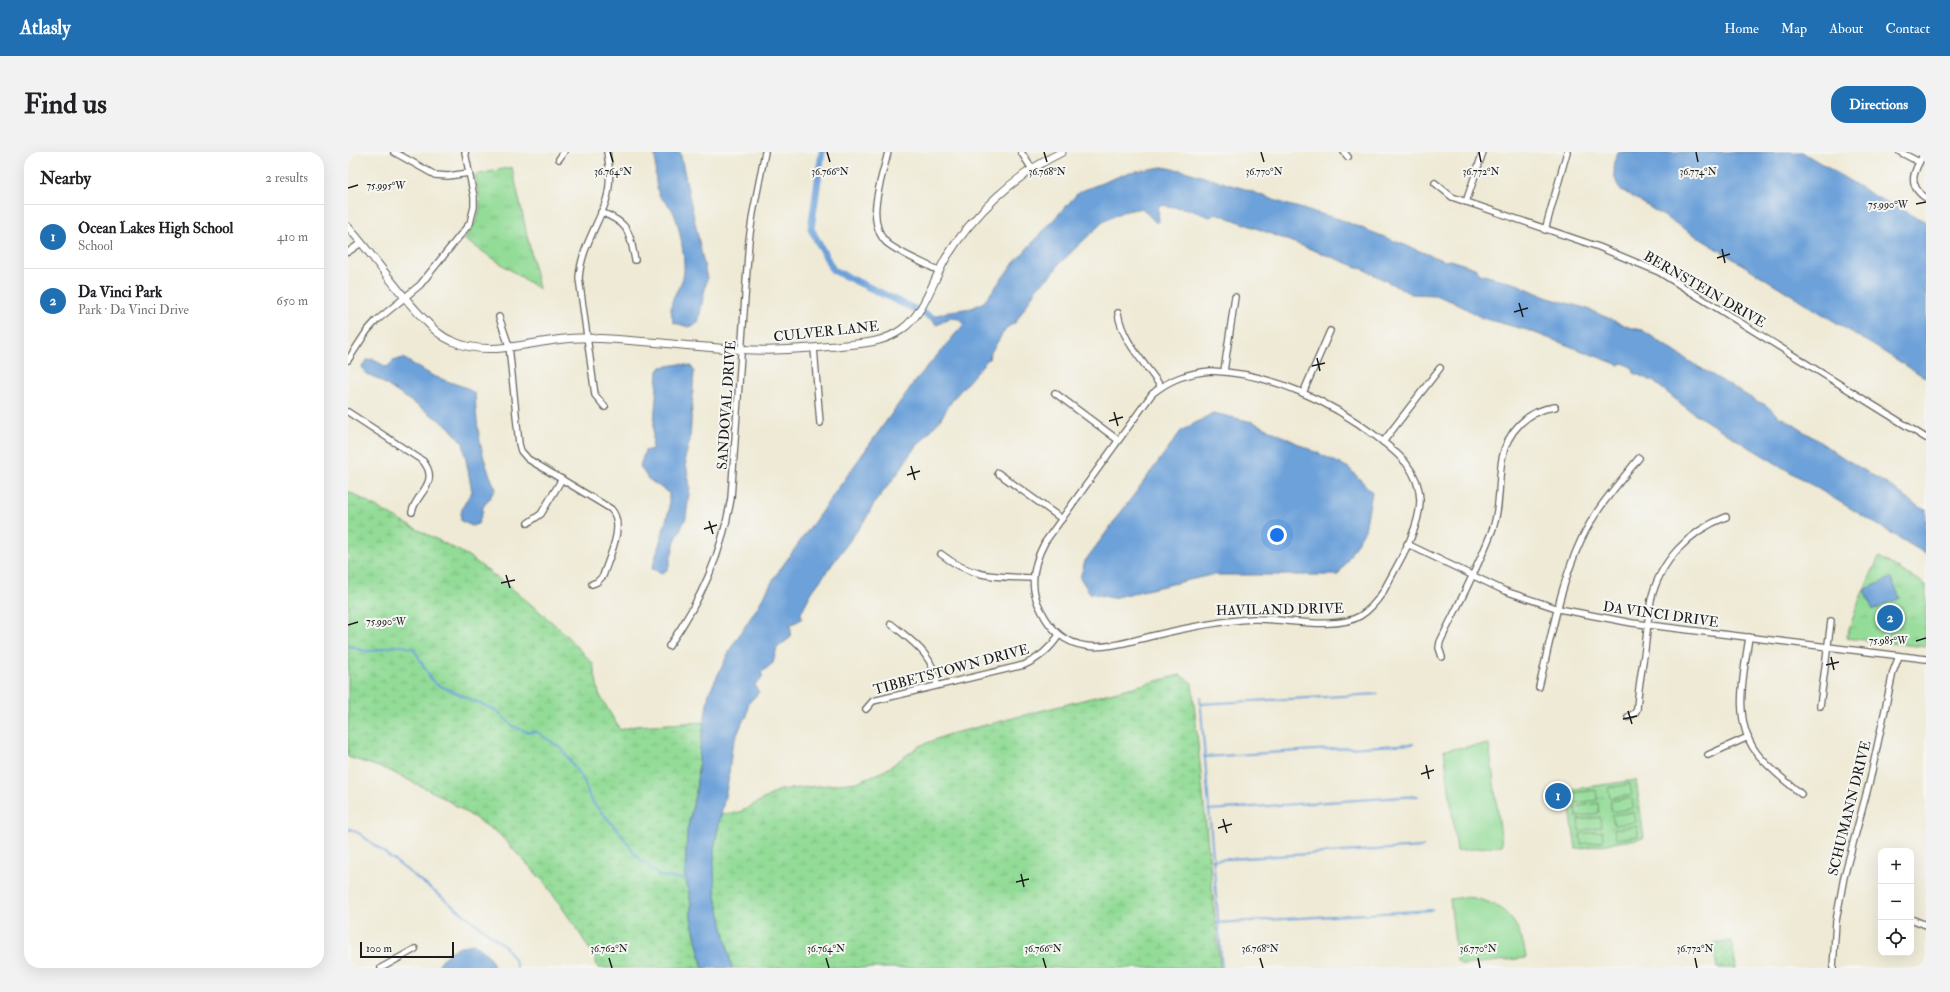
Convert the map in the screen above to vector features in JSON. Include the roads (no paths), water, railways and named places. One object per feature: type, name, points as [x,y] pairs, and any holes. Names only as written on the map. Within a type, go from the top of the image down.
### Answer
[{"type":"street","points":[[394,152],[435,175],[448,176],[469,173]]},
{"type":"street","points":[[348,360],[367,331],[376,321],[406,298],[428,276],[470,223],[474,207],[465,152]]},
{"type":"street","points":[[559,159],[564,152]]},
{"type":"street","points":[[605,407],[595,395],[579,285],[580,267],[588,240],[609,190],[610,175],[607,152]]},
{"type":"street","name":"SANDOVAL DRIVE","points":[[669,646],[701,596],[724,537],[731,498],[752,220],[764,152]]},
{"type":"street","points":[[888,152],[875,210],[878,232],[889,244],[939,271]]},
{"type":"street","points":[[1021,152],[1032,169]]},
{"type":"street","name":"CULVER LANE","points":[[348,227],[406,298],[438,333],[450,340],[473,347],[509,346],[555,340],[586,338],[742,350],[814,348],[876,342],[895,334],[916,316],[939,271],[958,240],[982,211],[1008,187],[1032,169],[1062,152]]},
{"type":"street","points":[[1344,152],[1348,157]]},
{"type":"street","points":[[1466,202],[1483,152]]},
{"type":"street","points":[[1545,230],[1567,152]]},
{"type":"street","points":[[1900,152],[1919,162]]},
{"type":"street","points":[[1925,152],[1914,170],[1913,180],[1917,190],[1926,198]]},
{"type":"street","name":"BERNSTEIN DRIVE","points":[[1435,183],[1446,194],[1466,202],[1599,248],[1659,272],[1926,438]]},
{"type":"street","points":[[601,212],[617,219],[625,226],[630,235],[635,260]]},
{"type":"street","points":[[348,252],[361,243]]},
{"type":"street","points":[[1224,371],[1235,297]]},
{"type":"street","points":[[1118,313],[1121,327],[1127,340],[1161,387]]},
{"type":"street","points":[[499,317],[509,346],[521,451],[528,459],[611,509],[617,516],[618,528],[603,576],[597,582],[592,584]]},
{"type":"street","points":[[1303,393],[1330,330]]},
{"type":"street","points":[[814,348],[820,423]]},
{"type":"street","points":[[1383,442],[1440,368]]},
{"type":"street","name":"HAVILAND DRIVE","points":[[1224,371],[1303,393],[1357,422],[1407,462],[1419,488],[1420,504],[1417,519],[1407,544],[1377,601],[1361,615],[1346,621],[1308,622],[1264,619],[1230,621],[1206,624],[1137,640],[1095,647],[1076,644],[1059,635],[1050,625],[1037,604],[1033,587],[1033,578],[1040,552],[1148,399],[1161,387],[1187,374],[1224,371]]},
{"type":"street","points":[[1055,393],[1118,440]]},
{"type":"street","points":[[1442,657],[1439,648],[1440,642],[1493,528],[1497,515],[1502,457],[1509,439],[1522,421],[1530,415],[1545,408],[1555,407]]},
{"type":"street","points":[[348,412],[427,465],[429,481],[425,491],[415,503],[412,512]]},
{"type":"street","points":[[1539,686],[1559,609],[1581,540],[1600,508],[1639,458]]},
{"type":"street","points":[[998,473],[1062,519]]},
{"type":"street","points":[[528,523],[541,514],[562,479]]},
{"type":"street","points":[[1628,717],[1635,714],[1637,709],[1654,588],[1665,566],[1680,547],[1692,536],[1707,526],[1726,517]]},
{"type":"street","name":"DA VINCI DRIVE","points":[[1407,544],[1471,576],[1527,600],[1559,609],[1648,626],[1926,659]]},
{"type":"street","points":[[942,554],[960,567],[978,574],[997,577],[1033,578]]},
{"type":"street","points":[[1820,706],[1831,621]]},
{"type":"street","points":[[891,624],[926,654],[934,669],[937,685]]},
{"type":"street","name":"TIBBETSTOWN DRIVE","points":[[866,709],[873,701],[1024,665],[1040,657],[1054,643],[1059,635]]},
{"type":"street","points":[[1749,637],[1742,704],[1742,716],[1748,737],[1761,758],[1801,794]]},
{"type":"street","name":"SCHUMANN DRIVE","points":[[1833,968],[1836,922],[1844,877],[1870,780],[1893,672],[1899,656]]},
{"type":"street","points":[[1708,755],[1748,737]]},
{"type":"street","points":[[1913,920],[1926,926]]},
{"type":"street","points":[[381,968],[415,949]]},
{"type":"water","points":[[655,152],[680,152],[707,279],[698,323],[689,327],[674,323],[672,314],[671,306],[683,278],[684,257],[679,229],[674,213],[660,197],[658,192]]},
{"type":"water","points":[[1618,152],[1802,152],[1878,198],[1926,222],[1926,378],[1620,189],[1617,184],[1614,171]]},
{"type":"water","points":[[1162,167],[1181,170],[1245,189],[1285,204],[1339,219],[1445,261],[1450,260],[1475,268],[1480,274],[1517,284],[1548,298],[1585,308],[1631,328],[1642,330],[1692,363],[1758,402],[1766,405],[1777,415],[1895,489],[1914,504],[1926,510],[1926,554],[1719,429],[1689,410],[1654,382],[1634,373],[1633,368],[1623,363],[1619,365],[1527,330],[1482,318],[1456,303],[1435,295],[1411,294],[1363,269],[1216,213],[1210,217],[1188,209],[1161,205],[1158,208],[1159,222],[1155,222],[1142,208],[1122,212],[1103,222],[1058,265],[1054,272],[1037,288],[1015,323],[1006,328],[990,354],[989,359],[953,399],[940,420],[910,454],[898,473],[875,502],[865,520],[811,593],[801,613],[802,619],[790,625],[790,638],[777,648],[773,663],[761,673],[763,677],[755,685],[759,692],[748,704],[747,716],[742,723],[732,747],[728,782],[714,848],[716,896],[732,968],[703,968],[691,918],[691,903],[685,875],[687,831],[696,792],[700,747],[709,693],[732,646],[757,608],[776,575],[915,381],[964,324],[960,319],[950,318],[937,325],[933,322],[931,317],[950,311],[972,308],[984,302],[1013,264],[1079,192],[1130,172]]},
{"type":"water","points":[[403,358],[433,376],[467,388],[475,394],[480,442],[486,465],[496,489],[483,507],[478,524],[472,526],[461,521],[462,510],[465,502],[472,492],[463,443],[448,426],[376,378],[365,373],[362,367],[367,360],[372,359],[387,367],[393,361]]},
{"type":"water","points":[[680,364],[691,366],[694,371],[690,440],[685,458],[690,487],[686,518],[675,541],[668,569],[662,573],[652,569],[669,510],[669,493],[648,479],[640,466],[645,451],[652,449],[658,371],[661,367]]},
{"type":"water","points":[[1213,413],[1253,422],[1349,468],[1372,492],[1365,530],[1338,575],[1211,575],[1112,598],[1090,593],[1080,578],[1085,561],[1181,431]]},
{"type":"water","points":[[1891,578],[1900,598],[1873,610],[1864,590]]},
{"type":"water","points":[[473,944],[486,954],[491,960],[494,968],[437,968],[447,954],[461,947]]},
{"type":"waterway","points":[[822,152],[811,229],[833,270],[931,317]]},
{"type":"waterway","points":[[348,645],[364,651],[374,651],[400,646],[414,649],[431,679],[436,684],[497,711],[513,726],[527,732],[537,732],[561,748],[584,781],[591,801],[618,830],[635,854],[659,876],[688,880]]},
{"type":"waterway","points":[[1200,704],[1378,694]]},
{"type":"waterway","points":[[1200,697],[1222,968]]},
{"type":"waterway","points":[[1204,757],[1413,744]]},
{"type":"waterway","points":[[1208,810],[1418,796]]},
{"type":"waterway","points":[[348,830],[351,829],[360,834],[505,946],[515,961],[517,968]]},
{"type":"waterway","points":[[1212,860],[1423,847]]},
{"type":"waterway","points":[[1217,923],[1432,910]]},
{"type":"place","name":"Da Vinci Park","points":[[1890,618]]},
{"type":"place","name":"Ocean Lakes High School","points":[[1558,796]]}]
